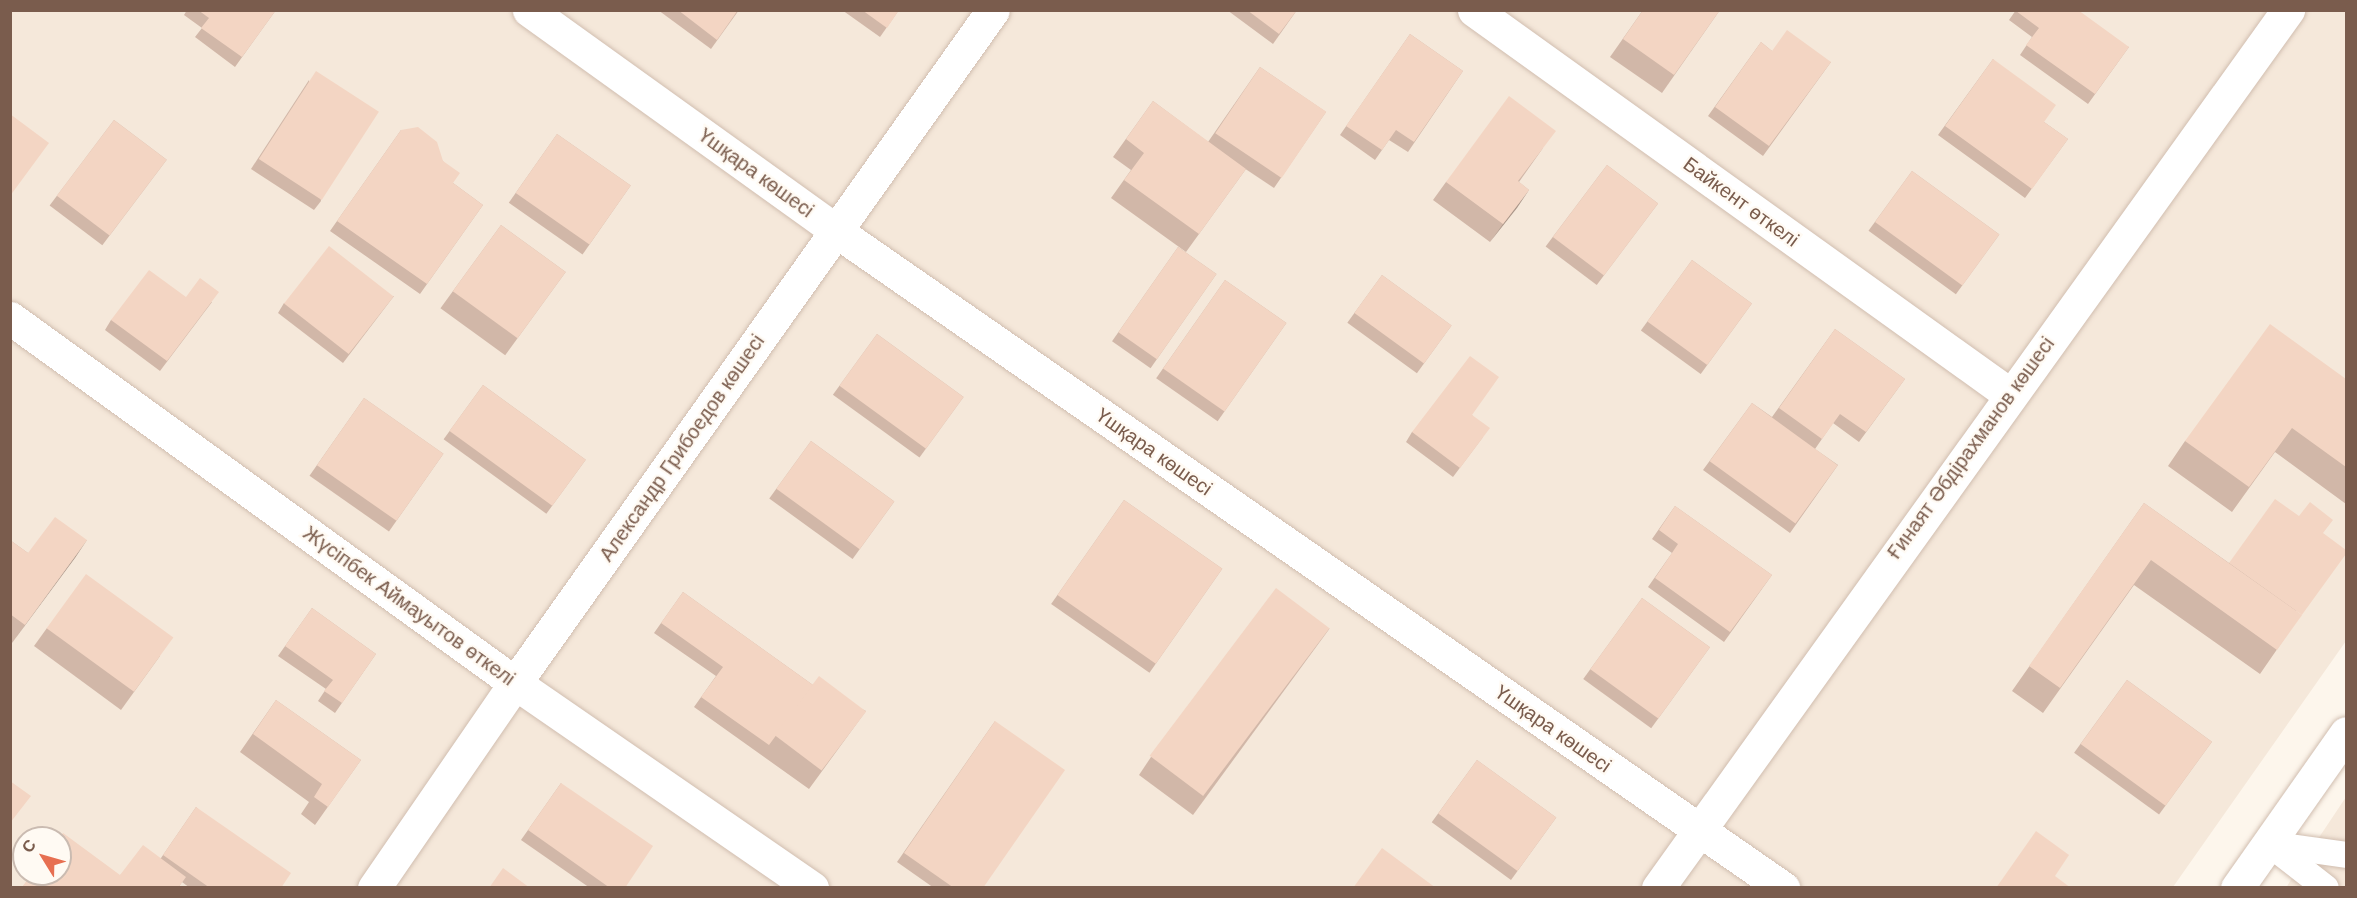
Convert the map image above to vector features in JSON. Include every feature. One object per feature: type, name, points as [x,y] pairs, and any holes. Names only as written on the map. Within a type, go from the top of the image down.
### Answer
[{"type":"street","name":"Үшқара көшесі","points":[[529,10],[836,231],[1783,888]]},
{"type":"street","name":"Александр Грибоедов көшесі","points":[[374,888],[515,683],[993,10]]},
{"type":"street","name":"Байкент өткелі","points":[[1474,10],[2009,394]]},
{"type":"street","name":"Ғинаят Әбдірахманов көшесі","points":[[1658,888],[2009,394],[2288,10]]},
{"type":"street","name":"Жүсіпбек Аймауытов өткелі","points":[[10,318],[515,683],[813,888]]},
{"type":"street","points":[[2237,888],[2346,733]]},
{"type":"lane","points":[[2269,844],[2346,855]]},
{"type":"lane","points":[[2269,844],[2326,888]]},
{"type":"shaded area","points":[[10,11],[2346,11],[2346,641],[2173,887],[11,887]]},
{"type":"shaded area","points":[[2346,797],[2346,887],[2286,888],[2292,878]]},
{"type":"building","points":[[198,10],[276,10],[242,57],[201,28],[209,18]]},
{"type":"building","points":[[678,10],[738,10],[717,40]]},
{"type":"building","points":[[862,10],[899,10],[887,28]]},
{"type":"building","points":[[1247,10],[1297,10],[1279,34]]},
{"type":"building","points":[[1643,10],[1720,10],[1674,75],[1623,39]]},
{"type":"building","points":[[2078,10],[2129,47],[2095,94],[2026,45],[2039,28],[2016,11]]},
{"type":"building","points":[[1787,30],[1831,62],[1769,146],[1715,107],[1761,42],[1772,51]]},
{"type":"building","points":[[1410,34],[1463,71],[1414,142],[1396,130],[1382,150],[1346,126]]},
{"type":"building","points":[[1993,59],[2056,105],[2044,122],[2068,139],[2032,189],[1945,126]]},
{"type":"building","points":[[1260,67],[1326,112],[1282,178],[1215,133]]},
{"type":"building","points":[[316,71],[379,112],[322,200],[259,159]]},
{"type":"building","points":[[1509,96],[1556,131],[1518,181],[1529,190],[1503,224],[1446,182]]},
{"type":"building","points":[[1153,101],[1246,169],[1199,234],[1124,180],[1144,153],[1126,139]]},
{"type":"building","points":[[10,114],[49,143],[10,196]]},
{"type":"building","points":[[114,120],[167,160],[110,236],[57,196]]},
{"type":"building","points":[[418,127],[437,142],[443,161],[460,173],[453,183],[483,205],[427,284],[337,221],[401,130]]},
{"type":"building","points":[[557,134],[631,186],[589,245],[516,193]]},
{"type":"building","points":[[1607,165],[1658,204],[1604,275],[1553,237]]},
{"type":"building","points":[[1912,171],[1999,234],[1962,285],[1875,222]]},
{"type":"building","points":[[501,225],[566,272],[518,338],[453,291]]},
{"type":"building","points":[[329,246],[394,296],[349,354],[284,304]]},
{"type":"building","points":[[1178,247],[1217,274],[1157,359],[1118,332]]},
{"type":"building","points":[[1692,260],[1752,303],[1707,365],[1647,321]]},
{"type":"building","points":[[149,270],[186,297],[200,278],[219,292],[167,361],[111,320]]},
{"type":"building","points":[[1382,275],[1452,326],[1424,364],[1354,313]]},
{"type":"building","points":[[1225,280],[1286,323],[1224,411],[1163,368]]},
{"type":"building","points":[[2270,324],[2346,379],[2346,467],[2292,428],[2249,487],[2185,441]]},
{"type":"building","points":[[1835,329],[1905,379],[1866,432],[1840,414],[1822,439],[1779,408]]},
{"type":"building","points":[[877,334],[964,397],[926,449],[839,386]]},
{"type":"building","points":[[1470,356],[1499,377],[1472,415],[1490,428],[1460,468],[1412,432]]},
{"type":"building","points":[[483,385],[586,460],[552,506],[449,431]]},
{"type":"building","points":[[364,398],[443,454],[396,521],[317,465]]},
{"type":"building","points":[[1752,403],[1838,465],[1795,524],[1710,461]]},
{"type":"building","points":[[811,441],[894,502],[860,549],[776,489]]},
{"type":"building","points":[[2275,499],[2299,516],[2310,502],[2333,520],[2323,533],[2346,550],[2346,554],[2302,615],[2229,563]]},
{"type":"building","points":[[1124,500],[1222,569],[1156,664],[1057,595]]},
{"type":"building","points":[[2144,503],[2302,615],[2277,650],[2151,560],[2060,688],[2029,666]]},
{"type":"building","points":[[1675,506],[1772,575],[1730,632],[1655,578],[1678,544],[1659,530]]},
{"type":"building","points":[[55,517],[87,540],[25,625],[10,614],[10,540],[28,553]]},
{"type":"building","points":[[86,574],[173,637],[134,692],[47,628]]},
{"type":"building","points":[[1276,588],[1330,628],[1203,796],[1150,756]]},
{"type":"building","points":[[683,592],[813,685],[769,745],[701,697],[723,667],[661,623]]},
{"type":"building","points":[[1642,598],[1710,647],[1658,719],[1590,669]]},
{"type":"building","points":[[312,608],[376,654],[342,703],[324,691],[333,680],[285,646]]},
{"type":"building","points":[[819,676],[866,712],[822,771],[774,735]]},
{"type":"building","points":[[2127,680],[2212,742],[2166,806],[2081,744]]},
{"type":"building","points":[[276,700],[361,760],[328,807],[314,797],[322,784],[253,734]]},
{"type":"building","points":[[995,721],[1065,770],[983,888],[954,888],[904,853]]},
{"type":"building","points":[[1477,760],[1556,818],[1517,871],[1438,813]]},
{"type":"building","points":[[10,781],[31,796],[10,823]]},
{"type":"building","points":[[561,783],[653,846],[625,888],[610,888],[528,830]]},
{"type":"building","points":[[196,807],[291,873],[281,888],[210,888],[163,855]]},
{"type":"building","points":[[2036,831],[2069,855],[2055,876],[2071,888],[1996,888]]},
{"type":"building","points":[[72,840],[120,875],[143,845],[186,877],[178,888],[22,887],[72,886]]},
{"type":"building","points":[[1382,848],[1436,888],[1353,888]]},
{"type":"building","points":[[503,868],[530,888],[489,888]]}]
